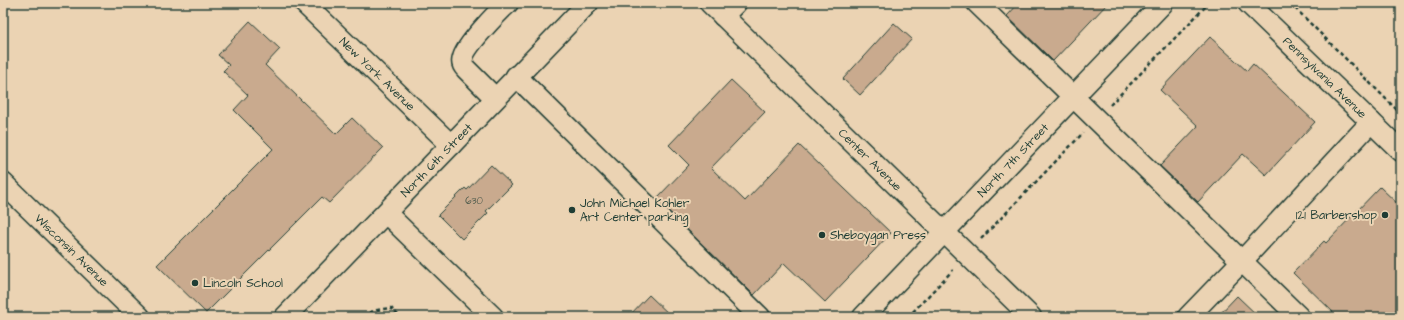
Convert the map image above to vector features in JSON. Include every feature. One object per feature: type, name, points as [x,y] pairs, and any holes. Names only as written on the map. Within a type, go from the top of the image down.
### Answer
[{"type":"street","name":"New York Avenue","points":[[304,3],[451,145]]},
{"type":"street","points":[[496,98],[466,69],[462,59],[479,34],[508,3]]},
{"type":"street","name":"North 6th Street","points":[[286,317],[516,76],[588,3]]},
{"type":"street","points":[[977,3],[1299,317]]},
{"type":"street","name":"North 7th Street","points":[[863,317],[1163,3]]},
{"type":"street","name":"Pennsylvania Avenue","points":[[1248,3],[1401,151]]},
{"type":"street","name":"Center Avenue","points":[[723,7],[967,255],[1031,317]]},
{"type":"street","points":[[516,76],[760,317]]},
{"type":"street","points":[[1188,317],[1371,122]]},
{"type":"street","name":"Wisconsin Avenue","points":[[3,183],[140,317]]},
{"type":"street","points":[[386,213],[494,317]]},
{"type":"path","points":[[1290,3],[1401,114]]},
{"type":"path","points":[[908,317],[967,255]]},
{"type":"path","points":[[364,317],[365,314],[380,309],[391,308],[400,317]]},
{"type":"building","points":[[1019,3],[1108,3],[1053,61],[1007,16]]},
{"type":"building","points":[[250,21],[280,49],[265,65],[336,134],[352,118],[383,148],[329,203],[322,197],[206,313],[157,265],[273,149],[234,110],[248,95],[223,71],[229,65],[218,55]]},
{"type":"building","points":[[894,23],[912,39],[860,95],[843,79]]},
{"type":"building","points":[[1210,37],[1247,71],[1253,64],[1315,122],[1266,175],[1243,154],[1198,202],[1160,166],[1198,126],[1160,90]]},
{"type":"building","points":[[731,80],[765,112],[711,168],[745,201],[799,145],[891,233],[825,302],[784,263],[754,295],[656,199],[689,165],[669,145]]},
{"type":"building","points":[[491,165],[512,185],[486,211],[488,213],[462,239],[438,215],[465,188],[467,190]]},
{"type":"building","points":[[1380,187],[1401,207],[1401,305],[1389,317],[1338,317],[1293,273],[1324,241],[1326,243]]},
{"type":"building","points":[[649,295],[672,317],[628,317]]},
{"type":"building","points":[[1237,296],[1259,317],[1217,317]]},
{"type":"place","name":"John Michael Kohler Art Center parking","points":[[572,210]]},
{"type":"place","name":"121 Barbershop","points":[[1385,215]]},
{"type":"place","name":"Sheboygan Press","points":[[822,235]]},
{"type":"place","name":"Lincoln School","points":[[195,283]]}]
